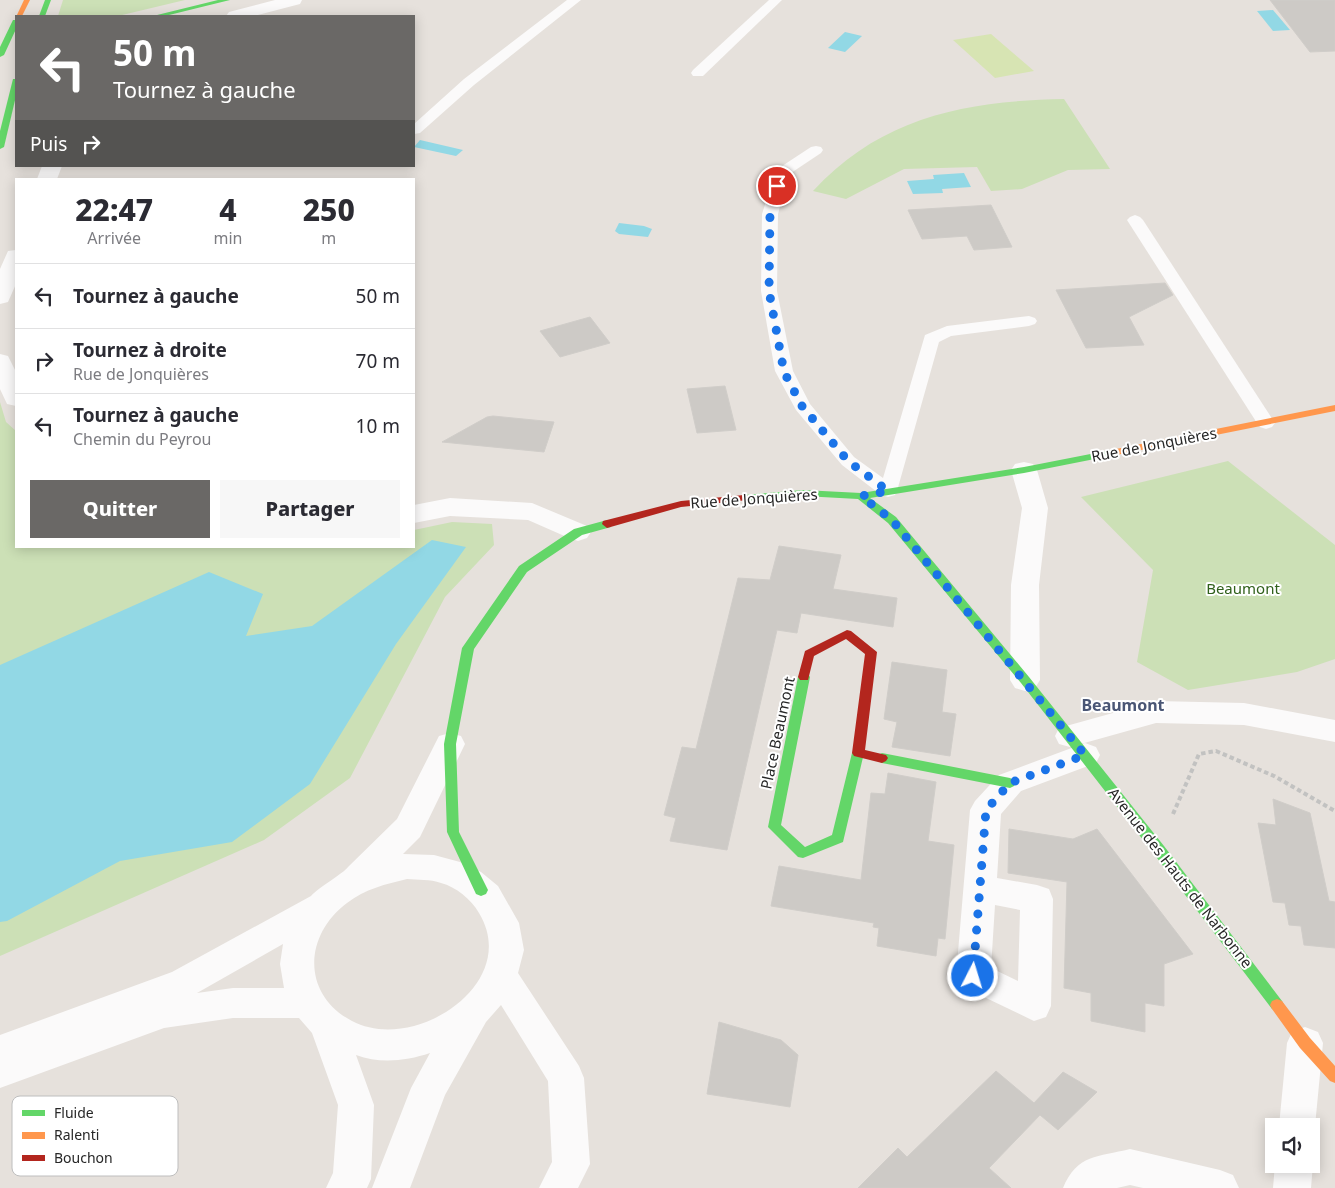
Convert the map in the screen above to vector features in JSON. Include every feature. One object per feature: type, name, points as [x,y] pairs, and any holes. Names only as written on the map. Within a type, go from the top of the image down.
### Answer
[{"type":"street","points":[[20,15],[28,0]]},
{"type":"street","points":[[42,15],[48,0]]},
{"type":"street","points":[[161,15],[227,0]]},
{"type":"street","points":[[239,15],[294,0]]},
{"type":"street","points":[[0,55],[15,24]]},
{"type":"street","points":[[0,148],[15,85]]},
{"type":"street","points":[[0,148],[15,120]]},
{"type":"street","points":[[0,297],[15,259]]},
{"type":"street","points":[[0,361],[15,396]]},
{"type":"street","name":"Rue de Jonquières","points":[[481,890],[453,832],[450,744],[468,648],[523,569],[578,532],[681,504],[803,493],[861,496],[1024,470],[1335,408]]},
{"type":"street","points":[[1024,470],[1035,508],[1025,585],[1025,680]]},
{"type":"street","name":"Avenue des Hauts de Narbonne","points":[[861,496],[892,520],[1025,680],[1159,850],[1305,1042],[1335,1076]]},
{"type":"street","points":[[415,514],[450,507],[532,512],[578,532]]},
{"type":"street","name":"Place Beaumont","points":[[847,634],[871,652],[858,753],[838,838],[803,853],[774,827],[809,654],[847,634]]},
{"type":"street","points":[[980,890],[986,810],[1010,783],[1077,745],[1156,712],[1244,714],[1335,731]]},
{"type":"street","name":"Rue de Jonquières","points":[[353,882],[409,828],[450,744]]},
{"type":"street","points":[[858,753],[1010,783]]},
{"type":"street","points":[[0,1072],[164,1013],[233,1003],[317,1015],[354,1040],[384,1045],[415,1043],[445,1032],[471,1015],[489,997],[501,976],[507,952],[505,928],[496,907],[481,890],[460,876],[435,868],[407,866],[380,871],[353,882],[336,893],[321,907],[305,929],[297,954],[298,979],[317,1015],[356,1105],[352,1179],[345,1188]]},
{"type":"street","points":[[0,1051],[184,982],[321,907]]},
{"type":"street","points":[[501,976],[566,1078],[571,1164],[558,1188]]},
{"type":"street","points":[[390,1188],[430,1088],[471,1015]]},
{"type":"street","points":[[1299,1118],[1305,1042]]},
{"type":"street","points":[[1082,1188],[1092,1176],[1130,1167],[1220,1188]]},
{"type":"street","points":[[1292,1188],[1293,1173]]},
{"type":"lane","points":[[415,130],[470,82],[575,0]]},
{"type":"lane","points":[[698,73],[776,0]]},
{"type":"lane","points":[[816,150],[781,173],[770,214],[769,291],[784,372],[802,406],[848,461],[888,491],[931,339],[947,331],[1028,321]]},
{"type":"lane","points":[[1135,220],[1266,423]]},
{"type":"path","points":[[1159,850],[1189,773],[1199,754],[1216,751],[1274,776],[1335,812]]},
{"type":"green space","points":[[63,0],[185,0],[122,15],[58,15]]},
{"type":"green space","points":[[991,34],[1034,71],[995,78],[953,40]]},
{"type":"green space","points":[[1064,99],[1110,169],[1068,170],[1022,189],[991,191],[977,167],[904,169],[846,199],[813,191],[840,166],[868,145],[897,129],[960,109],[1028,100]]},
{"type":"green space","points":[[0,402],[6,422],[15,430],[15,548],[415,548],[415,530],[452,522],[492,524],[494,545],[445,597],[350,778],[264,840],[0,956]]},
{"type":"green space","name":"Beaumont","points":[[1228,461],[1335,545],[1335,659],[1297,672],[1188,690],[1137,662],[1153,570],[1081,497]]},
{"type":"water","points":[[1273,10],[1290,30],[1273,31],[1257,11]]},
{"type":"water","points":[[845,32],[862,36],[845,52],[828,48]]},
{"type":"water","points":[[420,140],[463,150],[456,156],[415,146]]},
{"type":"water","points":[[964,173],[971,187],[942,189],[943,193],[913,194],[907,181],[934,179],[933,175]]},
{"type":"water","points":[[619,223],[644,226],[652,229],[648,237],[619,234],[615,231]]},
{"type":"water","points":[[432,540],[466,547],[396,644],[310,784],[232,842],[120,861],[7,921],[0,922],[0,665],[209,572],[263,594],[246,636],[312,626]]},
{"type":"building","points":[[1270,0],[1335,0],[1335,51],[1310,52]]},
{"type":"building","points":[[991,205],[1012,247],[974,250],[967,236],[922,239],[908,210]]},
{"type":"building","points":[[1165,283],[1173,295],[1129,317],[1144,345],[1086,348],[1056,290]]},
{"type":"building","points":[[590,317],[610,343],[560,357],[540,331]]},
{"type":"building","points":[[725,386],[736,430],[697,433],[687,389]]},
{"type":"building","points":[[487,417],[554,422],[544,452],[442,442]]},
{"type":"building","points":[[779,546],[841,555],[833,589],[897,598],[893,627],[801,613],[797,633],[777,630],[727,850],[670,841],[676,818],[664,815],[682,747],[696,749],[738,578],[770,580]]},
{"type":"building","points":[[892,662],[947,670],[942,712],[956,714],[950,756],[892,747],[897,722],[884,719]]},
{"type":"building","points":[[888,773],[936,782],[928,841],[954,845],[945,939],[938,938],[936,956],[877,946],[879,928],[873,927],[874,923],[771,906],[779,866],[861,880],[871,793],[885,794]]},
{"type":"building","points":[[1273,799],[1310,813],[1329,901],[1335,902],[1335,948],[1304,945],[1301,926],[1289,925],[1285,903],[1273,902],[1258,823],[1276,825]]},
{"type":"building","points":[[1009,829],[1073,839],[1097,829],[1193,954],[1164,964],[1164,1006],[1145,1003],[1145,1032],[1091,1021],[1091,993],[1064,988],[1067,882],[1008,873]]},
{"type":"building","points":[[719,1022],[781,1040],[798,1055],[790,1107],[707,1094]]},
{"type":"building","points":[[996,1071],[1034,1103],[1063,1072],[1097,1092],[1058,1130],[1040,1115],[989,1168],[1011,1188],[858,1188],[898,1148],[907,1157]]},
{"type":"traffic: fast","points":[[42,15],[48,0]]},
{"type":"traffic: fast","points":[[161,15],[227,0]]},
{"type":"traffic: fast","points":[[0,55],[15,24]]},
{"type":"traffic: fast","points":[[0,147],[15,85]]},
{"type":"traffic: fast","points":[[744,498],[803,493],[861,496],[1024,470],[1116,452]]},
{"type":"traffic: fast","points":[[861,496],[892,520],[1025,680],[1159,850],[1277,1005]]},
{"type":"traffic: fast","points":[[481,890],[453,832],[450,744],[468,648],[523,569],[578,532],[607,524]]},
{"type":"traffic: fast","points":[[804,677],[774,827],[803,853],[838,838],[858,753]]},
{"type":"traffic: fast","points":[[882,758],[1010,783]]},
{"type":"traffic: slow","points":[[20,15],[27,0]]},
{"type":"traffic: slow","points":[[1116,452],[1335,408]]},
{"type":"traffic: slow","points":[[1277,1005],[1305,1043],[1335,1076]]},
{"type":"traffic: jam","points":[[607,524],[681,504],[744,498]]},
{"type":"traffic: jam","points":[[804,677],[809,654],[847,634],[871,652],[858,753],[882,758]]},
{"type":"district","name":"Beaumont","points":[[1123,705]]},
{"type":"route","points":[[777,186],[770,214],[769,291],[784,372],[802,406],[848,461],[888,491],[861,496],[892,520],[1085,755],[1010,783],[986,810],[973,976]]}]
